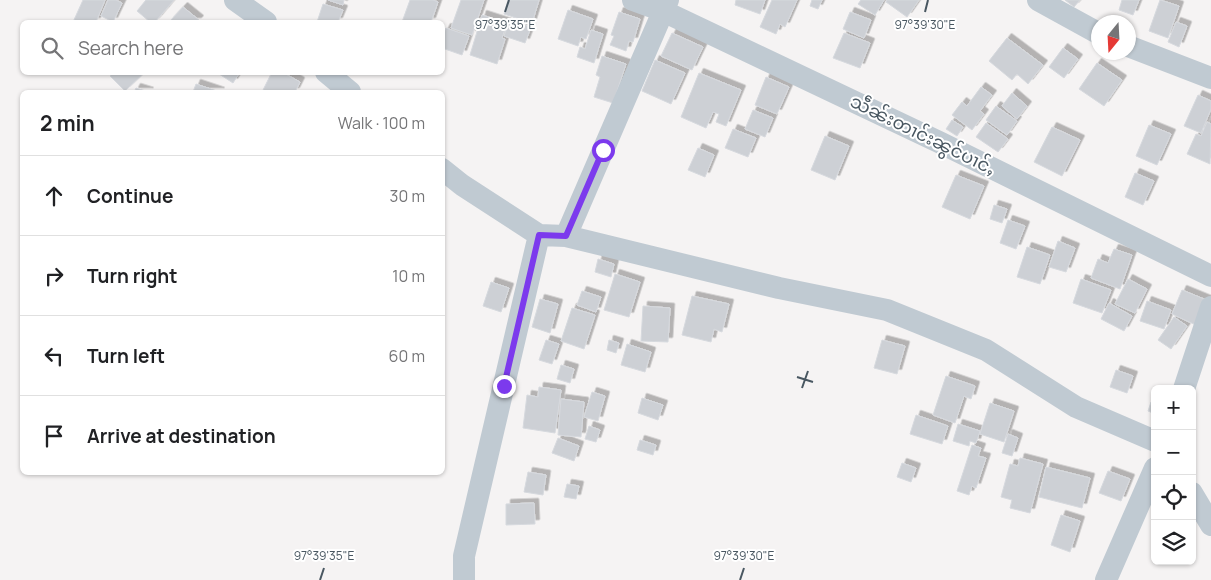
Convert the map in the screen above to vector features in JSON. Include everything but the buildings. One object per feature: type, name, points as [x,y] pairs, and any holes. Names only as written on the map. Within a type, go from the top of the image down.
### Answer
[{"type":"street","points":[[235,0],[263,20]]},
{"type":"street","name":"သဵၼ်းတၢင်းၼွင်ပၢင်ႇ","points":[[633,0],[665,6],[1211,276]]},
{"type":"street","points":[[1038,0],[1091,29]]},
{"type":"street","points":[[566,236],[665,6]]},
{"type":"street","points":[[1136,49],[1211,78]]},
{"type":"street","points":[[330,75],[348,90]]},
{"type":"street","points":[[445,171],[462,185],[539,235],[566,236],[780,288],[887,310],[986,350],[1076,407],[1151,439]]},
{"type":"street","points":[[464,580],[464,556],[539,235]]},
{"type":"street","points":[[1185,385],[1211,307]]},
{"type":"street","points":[[1106,580],[1152,475]]},
{"type":"street","points":[[1196,500],[1211,525]]},
{"type":"route","points":[[504,386],[539,235],[566,236],[603,150]]}]
